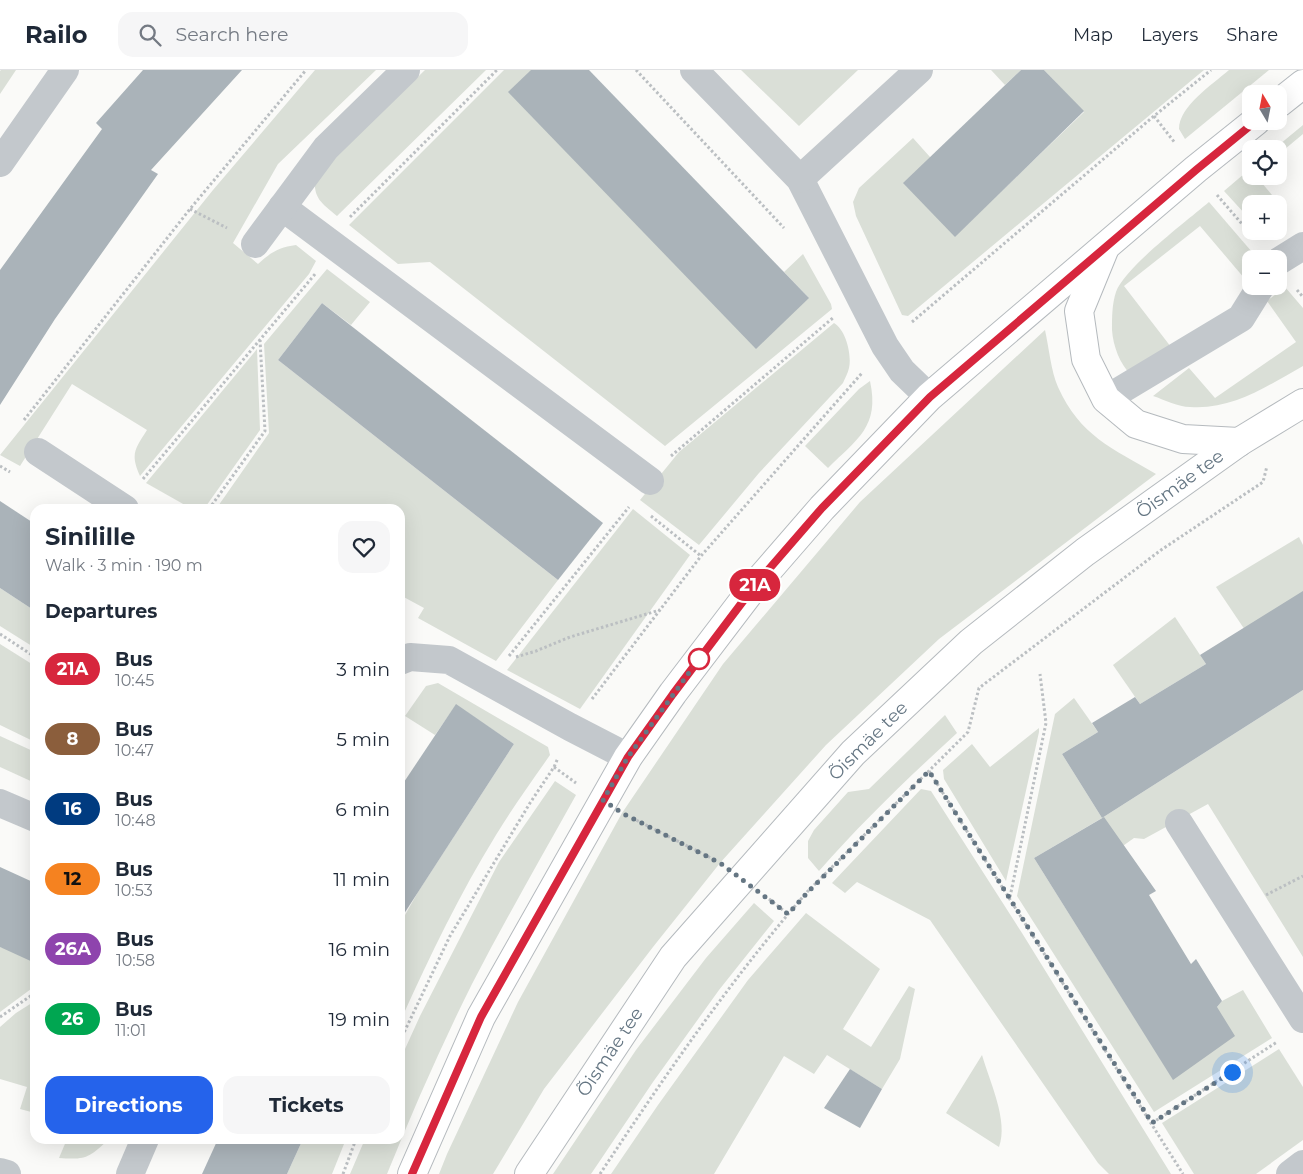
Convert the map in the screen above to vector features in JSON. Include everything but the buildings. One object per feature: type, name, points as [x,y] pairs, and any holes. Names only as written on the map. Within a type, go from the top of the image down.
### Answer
[{"type":"main road","points":[[1288,96],[1303,84]]},
{"type":"main road","points":[[412,1174],[481,1017],[628,757],[756,584],[822,508],[930,397],[1106,245],[1245,130]]},
{"type":"main road","points":[[1106,245],[1079,311],[1086,359],[1106,399],[1136,424],[1183,439],[1239,442]]},
{"type":"main road","name":"Õismäe tee","points":[[529,1174],[673,957],[853,753],[971,642],[1086,552],[1239,442],[1303,403]]},
{"type":"street","points":[[0,163],[65,70]]},
{"type":"street","points":[[255,244],[326,148],[406,70]]},
{"type":"street","points":[[694,70],[800,178],[885,346],[902,371],[930,397]]},
{"type":"street","points":[[800,178],[918,70]]},
{"type":"street","points":[[282,206],[650,481]]},
{"type":"street","points":[[1287,256],[1303,246]]},
{"type":"street","points":[[1106,399],[1241,318],[1255,295]]},
{"type":"street","points":[[38,452],[118,504]]},
{"type":"street","points":[[405,659],[410,657],[449,660],[628,757]]},
{"type":"street","points":[[0,803],[30,816]]},
{"type":"street","points":[[1179,823],[1303,1018]]},
{"type":"street","points":[[130,1174],[143,1144]]},
{"type":"street","points":[[1290,1174],[1303,1164]]},
{"type":"street","points":[[0,1172],[8,1174]]},
{"type":"path","points":[[18,428],[190,208],[306,70]]},
{"type":"path","points":[[636,70],[785,228]]},
{"type":"path","points":[[1154,116],[1211,70]]},
{"type":"path","points":[[190,208],[255,244]]},
{"type":"path","points":[[125,504],[320,269]]},
{"type":"path","points":[[213,504],[264,432],[260,340]]},
{"type":"path","points":[[859,365],[862,374]]},
{"type":"path","points":[[600,1174],[639,1115],[730,987],[788,914],[968,732],[980,688],[1161,550],[1263,482],[1267,465],[1273,461]]},
{"type":"path","points":[[506,660],[536,651],[570,637],[660,610]]},
{"type":"path","points":[[0,634],[30,654]]},
{"type":"path","points":[[1009,898],[1046,723],[1040,674]]},
{"type":"path","points":[[554,767],[579,786],[622,813],[720,863],[788,914]]},
{"type":"path","points":[[929,771],[1183,1174]]},
{"type":"path","points":[[0,1017],[30,996]]},
{"type":"path","points":[[1152,1123],[1279,1041]]},
{"type":"path","points":[[343,1174],[354,1144]]},
{"type":"shaded area","points":[[16,70],[0,94],[0,71]]},
{"type":"shaded area","points":[[315,70],[376,70],[278,164],[233,243],[258,264],[275,251],[296,245],[316,261],[309,274],[140,476],[135,462],[135,452],[147,430],[72,384],[20,466],[0,455],[213,190]]},
{"type":"shaded area","points":[[425,70],[486,70],[337,216],[317,196],[315,177]]},
{"type":"shaded area","points":[[504,70],[531,70],[809,298],[784,272],[803,254],[831,304],[832,309],[665,446],[430,262],[398,264],[349,225]]},
{"type":"shaded area","points":[[741,70],[858,70],[799,126]]},
{"type":"shaded area","points":[[991,70],[1021,70],[1005,85]]},
{"type":"shaded area","points":[[1044,70],[1204,70],[908,316],[902,315],[856,216],[853,202],[859,188],[913,138],[930,157],[955,236],[1084,112]]},
{"type":"shaded area","points":[[1229,70],[1269,70],[1251,85],[1242,85],[1242,92],[1185,139],[1179,129],[1180,120],[1191,104]]},
{"type":"shaded area","points":[[1303,125],[1303,134],[1287,147],[1287,140],[1285,140]]},
{"type":"shaded area","points":[[1242,176],[1242,185],[1264,185],[1272,195],[1242,195],[1242,211],[1224,191]]},
{"type":"shaded area","points":[[1209,202],[1250,250],[1242,250],[1242,275],[1200,226],[1124,286],[1171,347],[1131,375],[1120,360],[1113,336],[1113,311],[1116,292],[1121,282],[1131,270],[1172,232]]},
{"type":"shaded area","points":[[327,269],[370,302],[351,325],[322,303],[278,360],[558,580],[496,661],[418,618],[424,608],[405,598],[405,504],[219,504],[269,433],[264,344]]},
{"type":"shaded area","points":[[1287,289],[1303,308],[1303,366],[1263,389],[1221,405],[1185,407],[1153,396],[1189,368],[1215,398],[1296,342],[1267,301],[1275,295],[1287,295]]},
{"type":"shaded area","points":[[834,323],[842,331],[849,350],[850,363],[843,383],[759,473],[699,545],[640,500],[679,452]]},
{"type":"shaded area","points":[[1045,330],[1058,387],[1076,418],[1111,448],[1156,474],[939,639],[826,745],[720,863],[653,947],[544,1089],[493,1174],[439,1174],[518,1002],[622,813],[723,664],[860,502]]},
{"type":"shaded area","points":[[257,349],[260,430],[208,504],[183,504],[146,483]]},
{"type":"shaded area","points":[[870,381],[872,410],[869,421],[857,440],[828,468],[805,446],[859,389]]},
{"type":"shaded area","points":[[633,509],[690,555],[580,709],[507,670]]},
{"type":"shaded area","points":[[1299,537],[1303,545],[1303,594],[1249,636],[1216,587]]},
{"type":"shaded area","points":[[0,588],[30,608],[30,645],[0,626]]},
{"type":"shaded area","points":[[1175,617],[1206,664],[1140,704],[1113,665]]},
{"type":"shaded area","points":[[0,644],[30,663],[30,740],[0,725]]},
{"type":"shaded area","points":[[438,683],[548,747],[550,755],[482,858],[433,951],[405,1011],[405,915],[514,744],[456,705],[435,735],[405,716],[426,686]]},
{"type":"shaded area","points":[[1303,690],[1303,957],[1208,804],[1144,839],[1134,838],[1120,848],[1102,818]]},
{"type":"shaded area","points":[[1074,698],[1098,732],[1062,754],[1102,818],[1034,858],[1173,1079],[1217,1007],[1222,1001],[1243,990],[1272,1038],[1154,1112],[1017,896],[1055,714]]},
{"type":"shaded area","points":[[945,715],[957,733],[886,800],[819,871],[808,858],[808,841],[814,830],[848,792],[869,789]]},
{"type":"shaded area","points":[[1039,728],[1006,881],[944,779],[943,770],[972,744],[990,767]]},
{"type":"shaded area","points":[[0,736],[30,750],[30,781],[0,767]]},
{"type":"shaded area","points":[[555,781],[576,795],[472,984],[405,1131],[405,1049],[499,862]]},
{"type":"shaded area","points":[[921,789],[931,791],[1022,933],[1171,1174],[1109,1174],[1098,1163],[930,920],[857,882],[845,893],[832,883]]},
{"type":"shaded area","points":[[754,903],[774,921],[719,990],[653,1082],[591,1174],[553,1174],[636,1050],[706,958]]},
{"type":"shaded area","points":[[806,913],[880,969],[843,1029],[871,1047],[909,986],[915,989],[900,1059],[882,1089],[827,1055],[814,1074],[784,1056],[714,1174],[611,1174],[748,980]]},
{"type":"shaded area","points":[[0,947],[30,953],[30,990],[0,1012]]},
{"type":"shaded area","points":[[30,1004],[30,1112],[20,1109],[27,1087],[0,1079],[0,1027]]},
{"type":"shaded area","points":[[1279,1049],[1303,1087],[1303,1140],[1256,1174],[1194,1174],[1162,1123]]},
{"type":"shaded area","points":[[982,1055],[1000,1113],[1002,1125],[999,1147],[946,1113]]},
{"type":"shaded area","points":[[65,1144],[104,1144],[92,1154],[81,1158],[59,1158]]},
{"type":"shaded area","points":[[301,1144],[344,1144],[332,1174],[287,1174]]},
{"type":"shaded area","points":[[363,1144],[400,1144],[387,1174],[350,1174]]},
{"type":"bus line","name":"21A","points":[[412,1174],[481,1017],[628,757],[756,584],[822,508],[930,397],[1106,245],[1245,130]]},
{"type":"route","points":[[699,659],[628,757],[603,800],[622,813],[720,863],[788,914],[929,771],[1152,1123],[1232,1072]]}]
